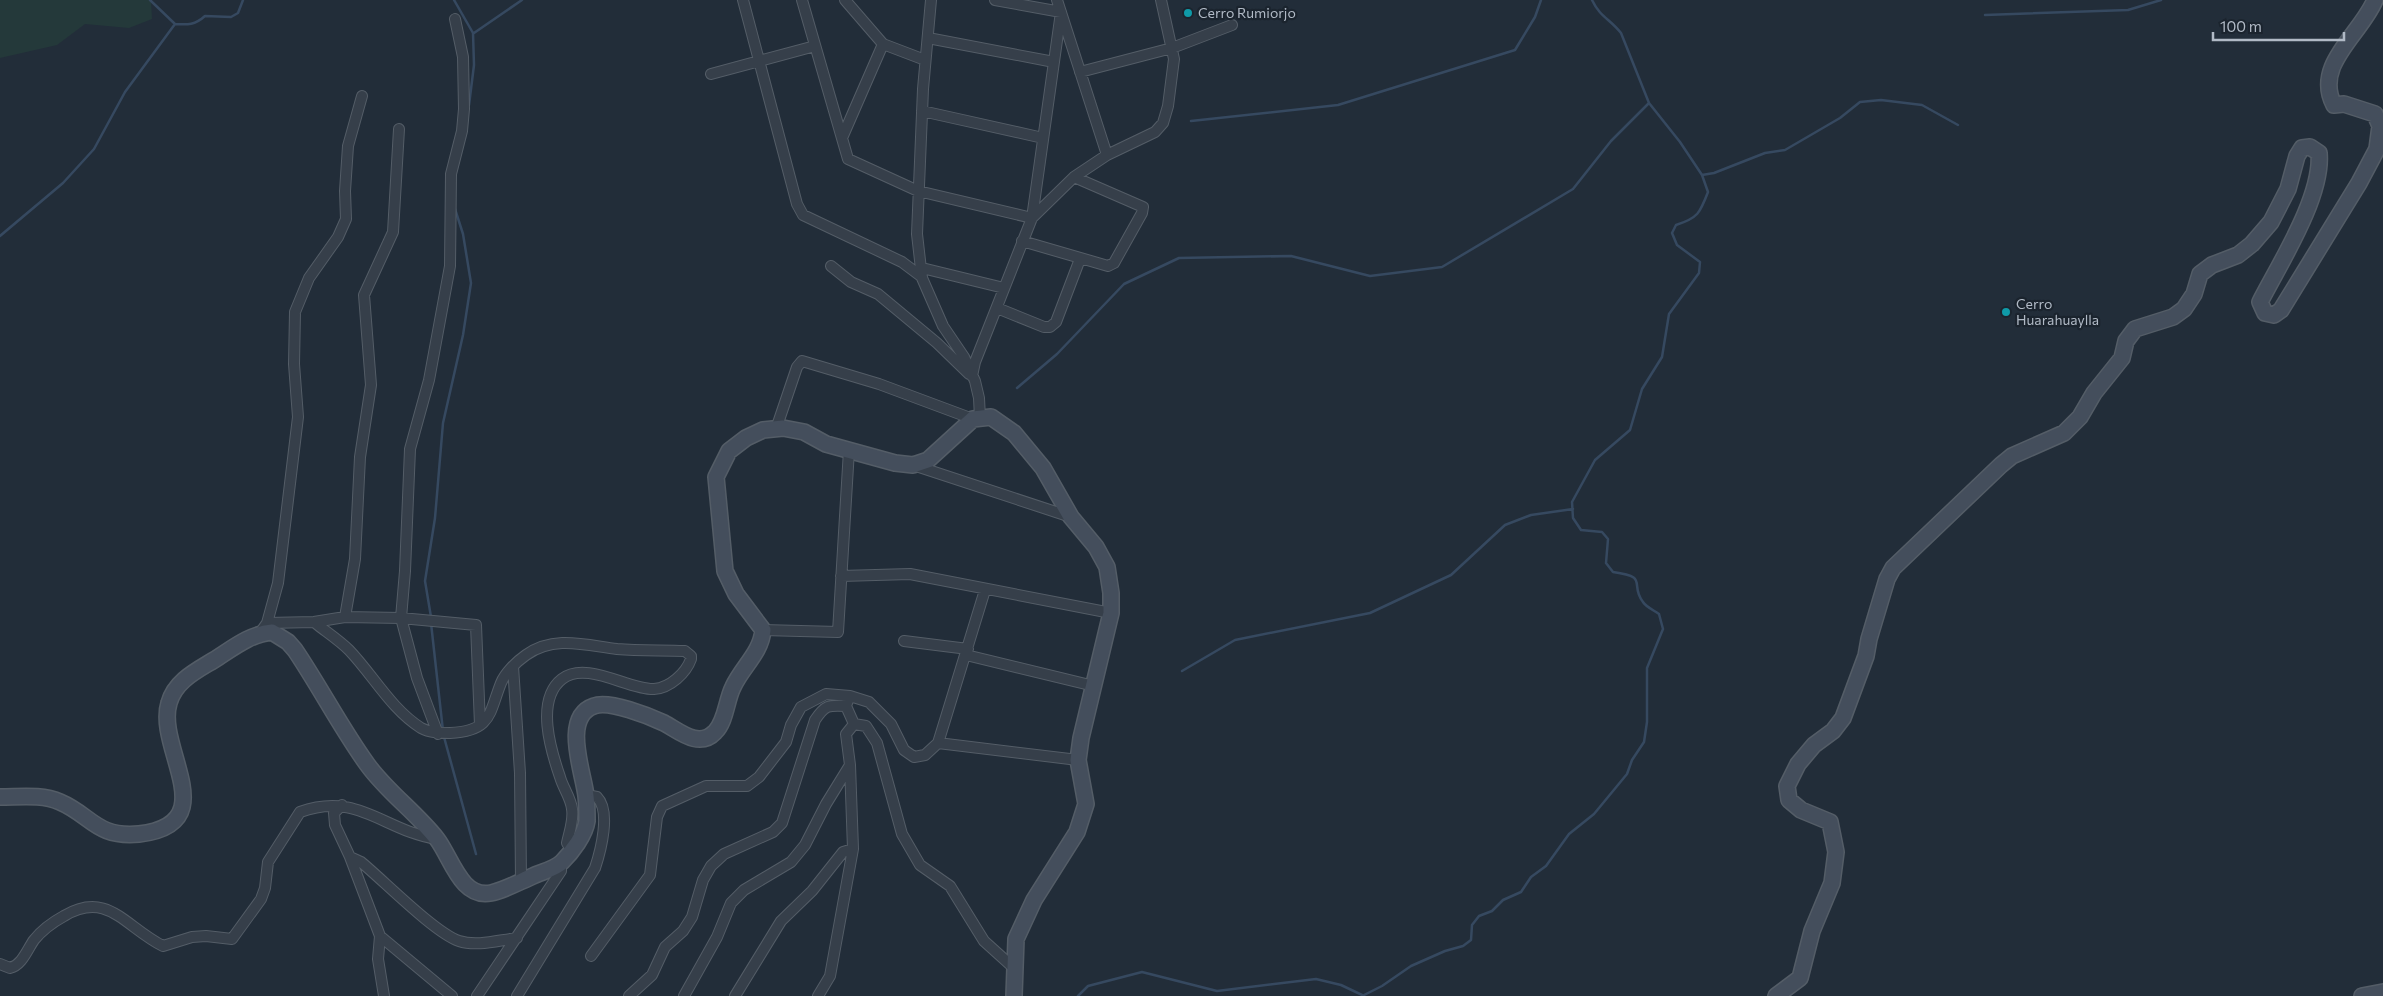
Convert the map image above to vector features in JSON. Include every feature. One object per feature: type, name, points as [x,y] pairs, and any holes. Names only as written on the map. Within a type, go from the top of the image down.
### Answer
[{"type":"main road","points":[[1776,996],[1800,978],[1812,931],[1832,883],[1836,852],[1830,822],[1801,810],[1789,800],[1786,786],[1798,764],[1814,745],[1833,731],[1843,718],[1866,656],[1869,639],[1887,579],[1893,568],[2012,456],[2064,433],[2080,417],[2094,393],[2122,358],[2126,341],[2135,329],[2173,318],[2184,309],[2194,294],[2200,274],[2212,265],[2238,255],[2252,244],[2271,222],[2288,189],[2297,156],[2302,148],[2310,147],[2319,153],[2318,181],[2283,261],[2260,302],[2265,313],[2274,314],[2282,310],[2360,184],[2377,149],[2380,126],[2375,114],[2344,104],[2334,105],[2329,95],[2328,78],[2336,58],[2375,0]]},
{"type":"main road","points":[[0,797],[45,797],[53,799],[62,802],[96,827],[110,832],[139,834],[168,825],[178,816],[185,798],[166,723],[169,702],[178,686],[188,676],[263,628],[288,642],[295,650],[368,765],[437,839],[463,883],[473,890],[486,894],[499,891],[561,863],[580,839],[587,822],[586,795],[576,748],[578,724],[588,709],[605,704],[618,706],[664,723],[679,734],[704,739],[714,734],[721,724],[733,686],[762,643],[763,630],[736,594],[725,571],[716,477],[729,451],[746,438],[762,430],[776,429],[804,432],[826,444],[895,463],[913,465],[928,460],[977,419],[991,417],[1014,433],[1042,468],[1071,517],[1096,547],[1107,567],[1111,593],[1111,613],[1078,760],[1086,804],[1077,832],[1034,900],[1016,939],[1014,996]]},
{"type":"main road","points":[[2362,996],[2383,992]]},
{"type":"street","points":[[743,0],[797,204],[803,215],[922,272],[1004,288]]},
{"type":"street","points":[[802,0],[848,159],[918,191],[1032,218]]},
{"type":"street","points":[[845,0],[883,44],[925,60]]},
{"type":"street","points":[[776,429],[797,367],[802,361],[879,384],[977,419],[979,398],[972,376],[964,357],[936,312],[922,272],[917,234],[925,60],[932,0]]},
{"type":"street","points":[[995,0],[1061,12]]},
{"type":"street","points":[[1057,0],[1107,155]]},
{"type":"street","points":[[1032,218],[1074,178],[1107,155],[1156,132],[1163,123],[1168,106],[1174,58],[1161,0]]},
{"type":"street","points":[[972,376],[974,362],[1032,218],[1061,12]]},
{"type":"street","points":[[438,734],[417,678],[400,618],[405,571],[410,450],[429,380],[450,266],[451,174],[462,131],[464,110],[463,57],[455,19]]},
{"type":"street","points":[[1080,72],[1172,48],[1232,24]]},
{"type":"street","points":[[928,38],[1054,62]]},
{"type":"street","points":[[842,138],[883,44]]},
{"type":"street","points":[[712,74],[815,46]]},
{"type":"street","points":[[362,96],[348,146],[345,191],[346,219],[338,237],[309,278],[296,312],[294,364],[298,417],[278,583],[263,628],[345,617],[400,618],[476,625],[480,725]]},
{"type":"street","points":[[922,111],[1043,138]]},
{"type":"street","points":[[345,617],[355,559],[360,457],[371,385],[364,295],[393,232],[400,128]]},
{"type":"street","points":[[1022,241],[1080,259],[1111,266],[1142,213],[1143,207],[1074,178]]},
{"type":"street","points":[[997,308],[1044,327],[1050,327],[1056,322],[1080,259]]},
{"type":"street","points":[[831,266],[851,282],[878,294],[937,342],[972,376]]},
{"type":"street","points":[[763,630],[838,632],[848,450]]},
{"type":"street","points":[[913,465],[1071,517]]},
{"type":"street","points":[[841,576],[910,574],[1111,613]]},
{"type":"street","points":[[629,996],[652,975],[665,947],[683,931],[692,917],[703,880],[711,866],[724,854],[773,832],[782,823],[815,720],[829,705],[848,701],[869,702],[891,724],[904,750],[914,757],[925,755],[938,744],[985,590]]},
{"type":"street","points":[[314,622],[348,649],[393,703],[422,728],[438,734],[460,733],[480,725],[489,718],[501,682],[513,666],[527,654],[552,643],[572,642],[618,649],[685,651],[691,656],[689,666],[678,679],[655,689],[592,674],[574,673],[561,679],[551,694],[547,716],[547,732],[560,778],[572,807],[567,843],[572,850]]},
{"type":"street","points":[[904,641],[967,652],[1094,686]]},
{"type":"street","points":[[513,666],[520,773],[521,882]]},
{"type":"street","points":[[592,956],[650,875],[657,817],[662,806],[706,786],[747,786],[759,777],[786,742],[801,708],[826,694],[848,701]]},
{"type":"street","points":[[848,701],[854,724]]},
{"type":"street","points":[[818,996],[830,976],[853,849],[850,765],[846,734],[854,724]]},
{"type":"street","points":[[854,724],[866,726],[877,743],[902,834],[920,865],[950,886],[984,941],[1015,969]]},
{"type":"street","points":[[938,744],[1078,760]]},
{"type":"street","points":[[684,996],[717,937],[731,903],[744,890],[791,862],[805,845],[826,804],[850,765]]},
{"type":"street","points":[[517,996],[595,868],[601,849],[605,809],[597,797],[586,795]]},
{"type":"street","points":[[0,964],[10,968],[19,965],[37,936],[53,922],[83,906],[92,905],[112,912],[147,938],[163,946],[192,937],[206,936],[232,939],[261,899],[266,888],[268,862],[300,812],[320,806],[342,805],[420,836],[437,839]]},
{"type":"street","points":[[342,805],[334,813],[334,825],[350,857],[380,936],[378,959],[384,996]]},
{"type":"street","points":[[735,996],[781,922],[812,891],[843,852],[853,849]]},
{"type":"street","points":[[350,857],[361,862],[442,932],[460,941],[474,943],[517,938]]},
{"type":"street","points":[[477,996],[561,871],[561,863]]},
{"type":"street","points":[[380,936],[452,996]]},
{"type":"green space","points":[[0,0],[151,0],[152,19],[129,28],[85,24],[57,45],[0,58]]},
{"type":"waterway","points":[[150,0],[175,24],[195,23],[205,16],[231,17],[238,13],[243,0]]},
{"type":"waterway","points":[[454,0],[473,33],[474,65],[469,105]]},
{"type":"waterway","points":[[474,33],[522,0]]},
{"type":"waterway","points":[[1191,121],[1338,105],[1515,50],[1535,17],[1541,0]]},
{"type":"waterway","points":[[1362,996],[1382,986],[1411,966],[1445,951],[1463,946],[1471,940],[1472,925],[1479,916],[1492,911],[1503,900],[1521,892],[1531,877],[1546,866],[1569,834],[1594,814],[1627,774],[1632,760],[1644,742],[1647,722],[1647,668],[1663,629],[1659,614],[1643,602],[1639,596],[1635,579],[1631,576],[1613,572],[1606,563],[1608,539],[1602,532],[1581,530],[1573,518],[1572,502],[1595,460],[1630,430],[1642,389],[1662,357],[1669,314],[1699,273],[1700,262],[1677,245],[1672,233],[1676,225],[1689,220],[1697,214],[1708,192],[1702,175],[1680,142],[1649,103],[1621,33],[1598,10],[1592,0]]},
{"type":"waterway","points":[[1985,15],[2128,10],[2161,0]]},
{"type":"waterway","points":[[0,236],[63,183],[94,149],[125,92],[175,24]]},
{"type":"waterway","points":[[1702,175],[1714,173],[1765,153],[1785,150],[1840,118],[1860,102],[1881,100],[1922,105],[1958,125]]},
{"type":"waterway","points":[[1017,388],[1057,354],[1124,284],[1179,258],[1291,256],[1370,276],[1442,267],[1573,189],[1611,141],[1649,103]]},
{"type":"waterway","points":[[431,617],[425,581],[435,518],[443,423],[463,335],[471,283],[463,234],[455,209]]},
{"type":"waterway","points":[[1182,671],[1235,640],[1370,613],[1451,575],[1505,525],[1531,515],[1573,509]]},
{"type":"waterway","points":[[431,623],[443,731]]},
{"type":"waterway","points":[[444,737],[476,854]]},
{"type":"waterway","points":[[1078,996],[1088,986],[1142,972],[1217,991],[1316,979],[1341,985],[1362,995]]},
{"type":"place","name":"Cerro Rumiorjo","points":[[1188,13]]},
{"type":"place","name":"Cerro Huarahuaylla","points":[[2006,312]]}]
